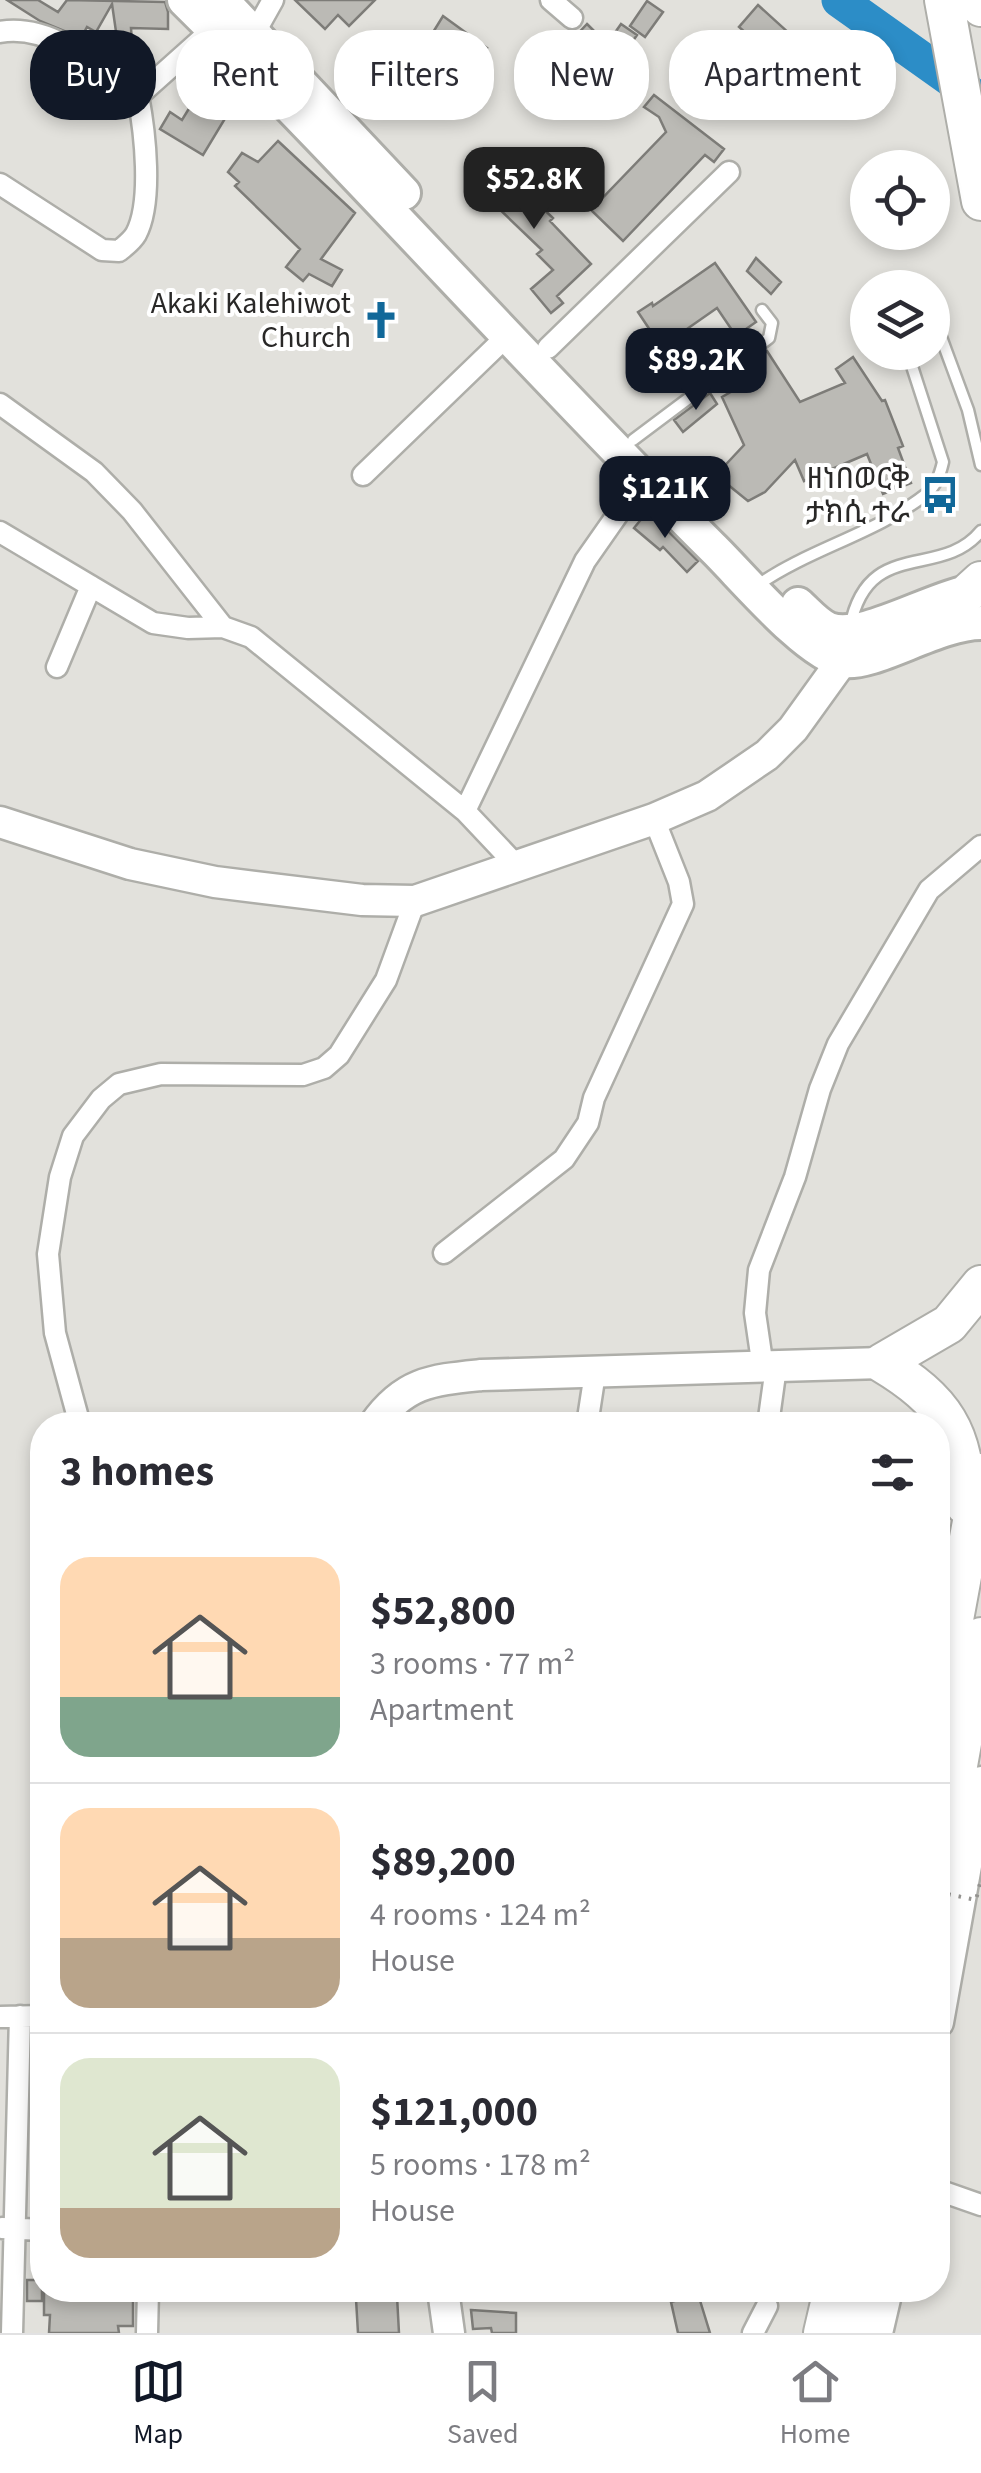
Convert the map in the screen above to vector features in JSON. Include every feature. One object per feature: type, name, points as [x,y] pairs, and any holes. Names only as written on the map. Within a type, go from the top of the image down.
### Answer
[{"type":"highway","points":[[946,12],[978,184]]},
{"type":"highway","points":[[944,1412],[911,1380],[882,1362],[949,1324],[981,1285]]},
{"type":"highway","points":[[950,1421],[966,1474],[965,1563]]},
{"type":"highway","points":[[950,1642],[981,1472]]},
{"type":"highway","points":[[950,1810],[981,1637]]},
{"type":"highway","points":[[823,2333],[830,2302]]},
{"type":"highway","points":[[852,2333],[859,2302]]},
{"type":"main road","points":[[184,0],[246,30]]},
{"type":"main road","points":[[218,15],[506,336],[643,478],[762,582]]},
{"type":"main road","points":[[314,98],[634,440],[820,650],[845,647],[978,596]]},
{"type":"street","points":[[256,30],[273,0]]},
{"type":"street","points":[[551,0],[572,18]]},
{"type":"street","points":[[156,78],[218,15]]},
{"type":"street","points":[[0,32],[30,35]]},
{"type":"street","points":[[0,184],[102,250],[119,252],[134,238],[142,220],[147,143],[143,120]]},
{"type":"street","points":[[548,348],[729,172]]},
{"type":"street","points":[[363,475],[506,336]]},
{"type":"street","points":[[0,404],[94,472],[132,511],[223,627]]},
{"type":"street","points":[[466,812],[585,561],[643,478]]},
{"type":"street","points":[[0,532],[153,623],[223,627],[252,636],[466,812],[516,865]]},
{"type":"street","points":[[57,667],[90,586]]},
{"type":"street","points":[[0,822],[130,864],[214,882],[362,900],[416,901],[654,819],[706,796],[766,755],[793,730],[845,647]]},
{"type":"street","points":[[444,1253],[564,1158],[588,1123],[594,1098],[684,904],[654,819]]},
{"type":"street","points":[[768,1412],[770,1367],[754,1313],[759,1270],[795,1178],[820,1089],[838,1044],[929,890],[981,846]]},
{"type":"street","points":[[76,1412],[55,1333],[48,1254],[60,1177],[73,1136],[119,1084],[161,1074],[303,1075],[324,1068],[339,1056],[386,980],[416,901]]},
{"type":"street","points":[[383,1412],[408,1389],[447,1378],[882,1362]]},
{"type":"street","points":[[589,1412],[595,1372]]},
{"type":"street","points":[[950,1955],[981,1782]]},
{"type":"street","points":[[10,2016],[7,2228],[12,2333]]},
{"type":"street","points":[[950,2194],[981,2205]]},
{"type":"street","points":[[146,2333],[147,2302]]},
{"type":"street","points":[[445,2302],[450,2333]]},
{"type":"street","points":[[877,2333],[884,2302]]},
{"type":"street","points":[[754,2333],[767,2306]]},
{"type":"lane","points":[[634,440],[768,338],[772,323],[762,310]]},
{"type":"lane","points":[[950,361],[968,410],[981,465]]},
{"type":"lane","points":[[762,582],[902,508],[926,494],[939,479],[944,462],[914,370]]},
{"type":"lane","points":[[845,647],[864,589],[882,570],[970,544],[981,531]]},
{"type":"path","points":[[950,1895],[976,1900],[981,1879]]},
{"type":"building","points":[[7,0],[38,0],[58,12],[67,0],[165,2],[168,12],[168,29],[116,30],[112,4],[97,30],[62,30]]},
{"type":"building","points":[[295,0],[375,0],[349,26],[338,15],[325,29]]},
{"type":"building","points":[[647,1],[663,12],[649,31],[630,26]]},
{"type":"building","points":[[758,5],[786,30],[742,30],[739,27]]},
{"type":"building","points":[[443,16],[462,30],[434,30]]},
{"type":"building","points":[[654,95],[669,107],[669,120],[686,120],[724,149],[714,162],[705,155],[623,241],[591,210],[666,132],[659,117],[649,110]]},
{"type":"building","points":[[170,112],[176,120],[224,120],[203,155],[160,129]]},
{"type":"building","points":[[278,141],[355,213],[321,259],[342,270],[332,286],[309,274],[303,281],[286,267],[300,249],[235,186],[239,182],[228,172],[242,153],[258,162]]},
{"type":"building","points":[[491,159],[553,218],[550,221],[591,264],[557,296],[563,303],[551,313],[531,289],[553,270],[537,254],[542,250],[470,181]]},
{"type":"building","points":[[756,258],[781,282],[771,294],[747,271]]},
{"type":"building","points":[[715,263],[756,322],[736,336],[717,308],[674,338],[685,355],[672,363],[638,312]]},
{"type":"building","points":[[767,351],[800,402],[845,383],[836,369],[850,359],[850,370],[862,370],[885,400],[903,446],[898,448],[911,483],[883,494],[867,454],[804,481],[795,460],[765,492],[748,501],[716,475],[744,445],[722,397],[757,377],[750,364]]},
{"type":"building","points":[[710,393],[717,404],[683,432],[674,420]]},
{"type":"building","points":[[648,511],[698,561],[687,572],[663,547],[660,550],[634,528]]},
{"type":"building","points":[[27,2280],[30,2280],[30,2301]]},
{"type":"building","points":[[44,2302],[133,2302],[133,2326],[118,2326],[119,2333],[49,2333],[50,2315],[44,2315]]},
{"type":"building","points":[[356,2302],[397,2302],[399,2333],[358,2333]]},
{"type":"building","points":[[671,2302],[700,2302],[710,2333],[678,2333]]},
{"type":"building","points":[[471,2310],[516,2313],[516,2333],[473,2329]]},
{"type":"waterway","points":[[839,0],[977,98]]},
{"type":"place","name":"Akaki Kalehiwot Church","points":[[381,320]]},
{"type":"place","name":"ዘነበወርቅ ታክሲ ተራ","points":[[940,495]]}]
